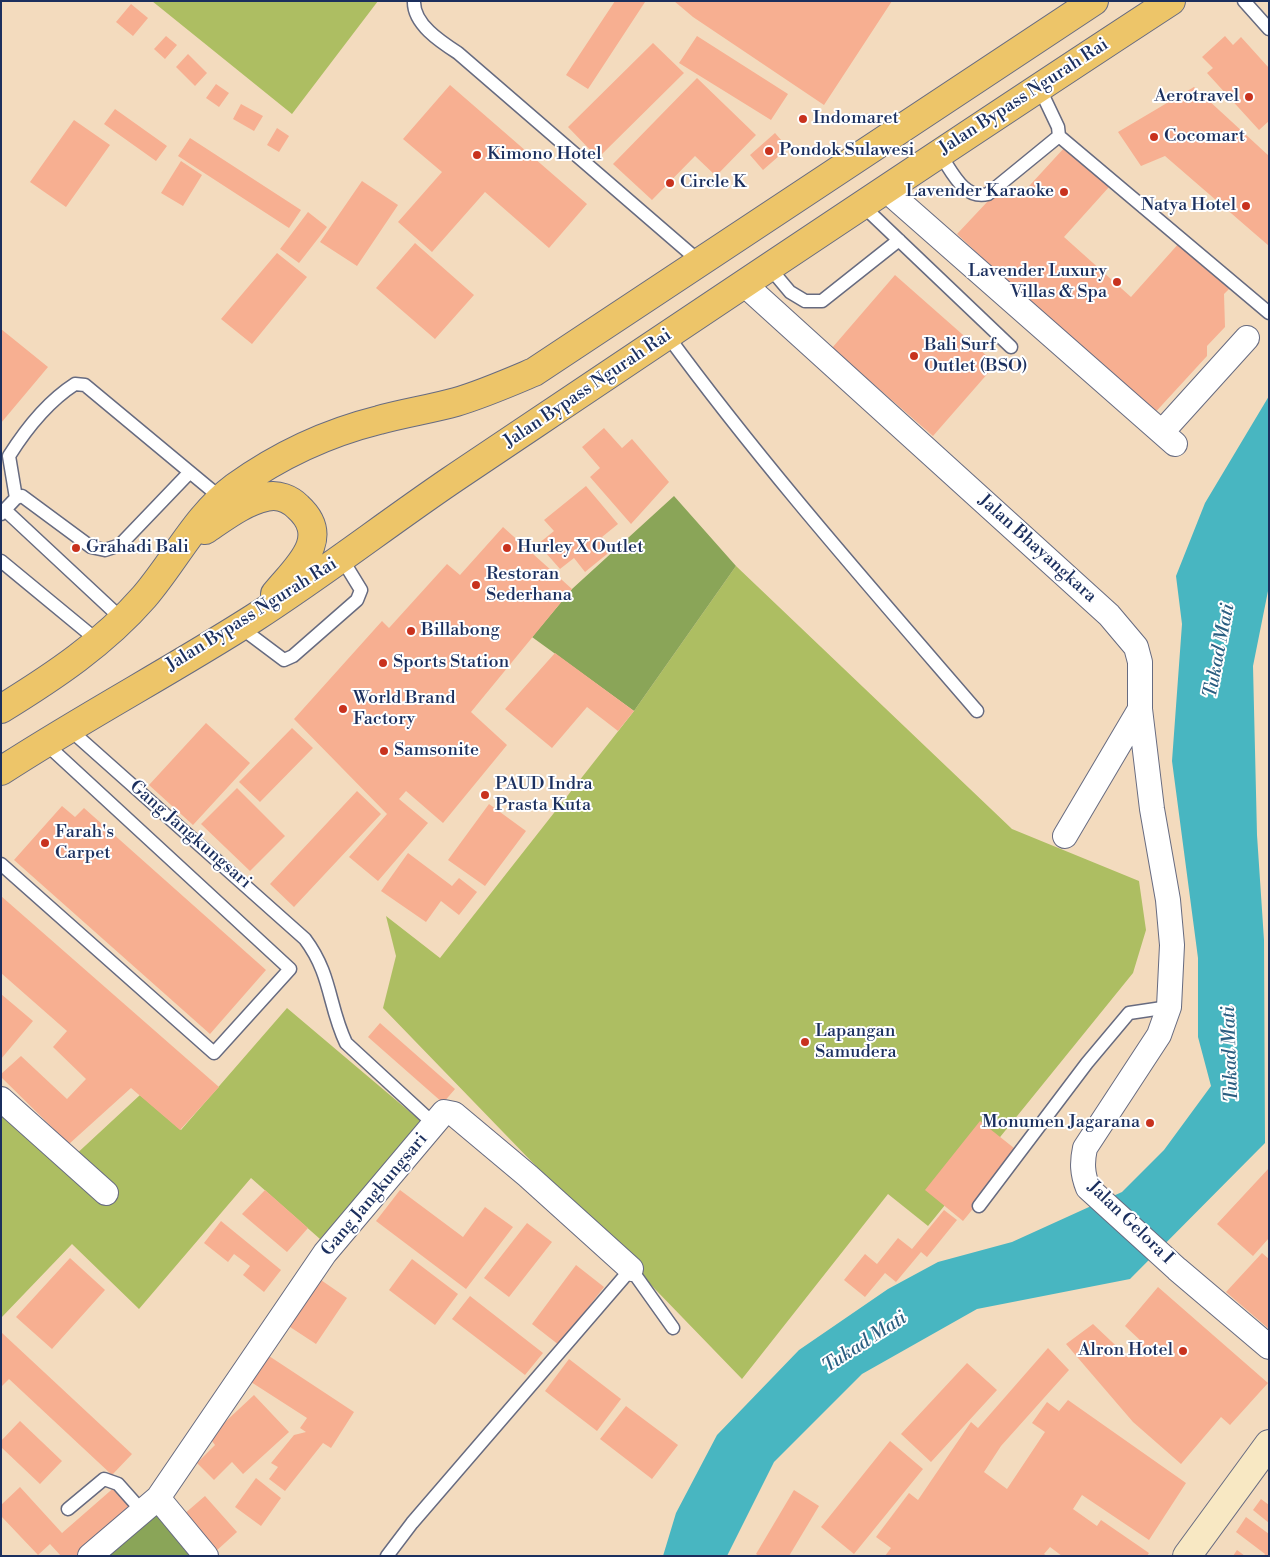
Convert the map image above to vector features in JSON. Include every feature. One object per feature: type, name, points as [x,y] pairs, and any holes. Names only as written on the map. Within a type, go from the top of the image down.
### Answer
[{"type":"highway","points":[[1,709],[58,673],[123,620],[145,596],[183,544],[221,498],[292,452],[329,436],[378,420],[455,402],[486,392],[534,372],[1094,1]]},
{"type":"highway","name":"Jalan Bypass Ngurah Rai","points":[[1,771],[68,728],[247,622],[342,559],[412,507],[769,267],[1171,1]]},
{"type":"highway","points":[[183,544],[244,506],[268,496],[290,500],[299,508],[312,528],[313,540],[310,551],[247,622]]},
{"type":"main road","points":[[1187,1556],[1269,1444]]},
{"type":"street","points":[[886,189],[1169,438],[1247,338]]},
{"type":"street","name":"Jalan Bhayangkara","points":[[744,284],[1110,615],[1136,647],[1140,662],[1140,709],[1152,809],[1168,900]]},
{"type":"street","points":[[1065,836],[1140,709]]},
{"type":"street","name":"Jalan Gelora I","points":[[1168,900],[1172,945],[1169,1007],[1159,1035],[1085,1148],[1082,1163],[1088,1188],[1177,1270],[1269,1348]]},
{"type":"street","points":[[1,1099],[106,1193]]},
{"type":"street","points":[[434,1124],[444,1112],[454,1114],[528,1176],[631,1270]]},
{"type":"street","name":"Gang Jangkungsari","points":[[90,1556],[150,1505],[325,1252],[434,1124]]},
{"type":"street","points":[[150,1505],[206,1556]]},
{"type":"lane","points":[[414,1],[420,21],[440,40],[458,53],[700,262]]},
{"type":"lane","points":[[1244,1],[1269,29]]},
{"type":"lane","points":[[1039,87],[1058,127],[1059,136],[1269,313]]},
{"type":"lane","points":[[939,153],[967,192],[978,197],[988,194],[1059,136]]},
{"type":"lane","points":[[862,205],[1012,346]]},
{"type":"lane","points":[[769,267],[790,292],[806,301],[822,301],[899,240]]},
{"type":"lane","points":[[667,336],[719,406],[813,520],[977,711]]},
{"type":"lane","points":[[16,498],[9,456],[21,437],[49,405],[75,384],[85,385],[221,498]]},
{"type":"lane","points":[[123,620],[3,512],[19,496],[25,498],[91,547],[106,550],[120,545],[189,473]]},
{"type":"lane","points":[[247,622],[284,660],[294,656],[356,600],[361,590],[342,559]]},
{"type":"lane","points":[[1,561],[98,641]]},
{"type":"lane","name":"Gang Jangkungsari","points":[[68,728],[305,939],[318,957],[327,978],[338,1025],[346,1042],[434,1124]]},
{"type":"lane","points":[[1,864],[214,1053],[290,969],[44,743]]},
{"type":"lane","points":[[979,1206],[1086,1063],[1129,1014],[1169,1007]]},
{"type":"lane","points":[[387,1556],[412,1522],[631,1270],[673,1328]]},
{"type":"lane","points":[[68,1509],[104,1479],[118,1484],[150,1505]]},
{"type":"green space","points":[[152,1],[378,1],[292,114]]},
{"type":"green space","points":[[674,496],[736,566],[634,711],[532,637],[572,589]]},
{"type":"green space","name":"Lapangan Samudera","points":[[736,566],[1012,829],[1139,881],[1146,930],[1133,973],[928,1226],[888,1194],[742,1379],[383,1008],[396,956],[386,916],[440,958],[634,711]]},
{"type":"green space","points":[[287,1008],[423,1123],[320,1239],[251,1178],[139,1309],[72,1244],[1,1318],[1,1095],[72,1158],[140,1095],[181,1130]]},
{"type":"green space","points":[[156,1509],[191,1556],[100,1556]]},
{"type":"water","name":"Tukad Mati","points":[[1269,396],[1269,586],[1253,666],[1257,835],[1264,940],[1265,1143],[1130,1279],[977,1309],[862,1374],[774,1462],[727,1556],[663,1556],[676,1513],[717,1435],[799,1350],[888,1289],[938,1262],[1012,1242],[1122,1192],[1164,1150],[1211,1086],[1198,1037],[1198,958],[1172,761],[1182,624],[1176,576],[1205,503]]},
{"type":"building","points":[[615,1],[645,2],[588,89],[566,75]]},
{"type":"building","points":[[674,1],[892,1],[824,105],[693,17]]},
{"type":"building","points":[[131,4],[148,18],[133,36],[116,22]]},
{"type":"building","points":[[166,36],[177,45],[165,59],[154,49]]},
{"type":"building","points":[[697,36],[788,94],[771,120],[679,63]]},
{"type":"building","name":"Aerotravel","points":[[1225,36],[1233,45],[1241,37],[1269,68],[1269,121],[1259,130],[1207,73],[1213,68],[1202,57]]},
{"type":"building","points":[[653,43],[684,73],[598,158],[568,127]]},
{"type":"building","points":[[188,54],[207,73],[195,86],[176,67]]},
{"type":"building","points":[[697,78],[756,135],[716,176],[695,156],[652,200],[613,164]]},
{"type":"building","points":[[216,84],[229,93],[219,107],[206,98]]},
{"type":"building","name":"Kimono Hotel","points":[[450,85],[587,204],[549,248],[485,192],[432,252],[398,222],[442,172],[403,139]]},
{"type":"building","name":"Natya Hotel","points":[[1194,87],[1269,156],[1269,246],[1165,156],[1141,166],[1118,132]]},
{"type":"building","points":[[241,104],[263,116],[254,131],[233,119]]},
{"type":"building","points":[[115,109],[167,146],[156,161],[104,124]]},
{"type":"building","points":[[74,120],[110,145],[66,207],[30,182]]},
{"type":"building","points":[[277,128],[289,136],[279,152],[267,145]]},
{"type":"building","name":"Pondok Sulawesi","points":[[775,133],[788,148],[763,170],[750,155]]},
{"type":"building","points":[[190,138],[301,210],[289,228],[178,156]]},
{"type":"building","points":[[1065,147],[1109,187],[1064,237],[1131,297],[1180,242],[1229,289],[1224,294],[1225,327],[1207,346],[1207,356],[1151,417],[957,234],[1005,183],[1019,197]]},
{"type":"building","points":[[181,161],[202,175],[183,206],[161,193]]},
{"type":"building","points":[[362,181],[398,205],[357,266],[320,242]]},
{"type":"building","points":[[308,212],[327,227],[299,263],[280,249]]},
{"type":"building","points":[[415,243],[474,295],[435,339],[376,288]]},
{"type":"building","points":[[277,253],[307,277],[252,344],[221,319]]},
{"type":"building","name":"Bali Surf Outlet (BSO)","points":[[895,275],[996,364],[933,436],[832,348]]},
{"type":"building","points":[[1,329],[48,367],[1,423]]},
{"type":"building","points":[[604,428],[622,448],[632,439],[669,482],[631,524],[590,477],[600,468],[582,447]]},
{"type":"building","points":[[586,486],[618,524],[602,537],[612,550],[585,572],[574,558],[560,569],[538,544],[554,531],[544,520]]},
{"type":"building","points":[[503,527],[572,589],[471,712],[507,745],[443,823],[406,791],[399,799],[428,823],[378,881],[349,857],[387,814],[294,719],[382,621],[389,628],[447,564],[460,575]]},
{"type":"building","points":[[555,653],[634,711],[618,731],[587,707],[552,748],[505,709]]},
{"type":"building","points":[[206,723],[250,763],[193,825],[149,785]]},
{"type":"building","points":[[292,728],[313,748],[260,802],[239,782]]},
{"type":"building","points":[[237,788],[285,836],[250,871],[201,824]]},
{"type":"building","points":[[357,791],[381,814],[294,907],[270,884]]},
{"type":"building","points":[[489,804],[526,831],[485,886],[448,860]]},
{"type":"building","points":[[62,806],[75,817],[84,808],[266,970],[210,1034],[14,860]]},
{"type":"building","points":[[408,853],[452,886],[459,878],[477,892],[459,915],[441,901],[426,922],[381,891]]},
{"type":"building","points":[[1,896],[219,1087],[180,1130],[131,1088],[69,1144],[1,1077],[1,1074],[21,1056],[67,1099],[86,1079],[53,1047],[67,1031],[1,973]]},
{"type":"building","points":[[1,994],[33,1021],[1,1059]]},
{"type":"building","points":[[380,1023],[455,1089],[443,1103],[368,1037]]},
{"type":"building","points":[[980,1121],[1019,1152],[963,1221],[925,1190]]},
{"type":"building","points":[[1269,1168],[1269,1238],[1253,1256],[1217,1224]]},
{"type":"building","points":[[265,1190],[308,1228],[287,1252],[242,1214]]},
{"type":"building","points":[[400,1190],[463,1237],[485,1207],[513,1227],[466,1289],[376,1221]]},
{"type":"building","points":[[944,1210],[957,1220],[927,1257],[921,1252],[896,1282],[885,1273],[865,1297],[844,1280],[865,1254],[877,1264],[898,1238],[912,1249]]},
{"type":"building","points":[[221,1221],[281,1270],[264,1292],[243,1275],[250,1266],[234,1254],[228,1262],[204,1243]]},
{"type":"building","points":[[527,1223],[552,1242],[509,1297],[484,1278]]},
{"type":"building","points":[[1262,1253],[1269,1259],[1269,1329],[1226,1292]]},
{"type":"building","points":[[70,1258],[105,1290],[52,1349],[16,1317]]},
{"type":"building","points":[[412,1259],[458,1294],[435,1325],[389,1290]]},
{"type":"building","points":[[576,1265],[604,1287],[559,1345],[532,1324]]},
{"type":"building","points":[[318,1278],[347,1298],[316,1344],[287,1325]]},
{"type":"building","name":"Alron Hotel","points":[[1158,1287],[1268,1383],[1230,1425],[1221,1417],[1181,1464],[1133,1422],[1066,1344],[1093,1324],[1129,1358],[1142,1342],[1125,1326]]},
{"type":"building","points":[[470,1296],[543,1353],[525,1375],[452,1319]]},
{"type":"building","points":[[1,1332],[132,1454],[112,1475],[9,1379],[1,1387]]},
{"type":"building","points":[[1048,1348],[1069,1370],[1001,1446],[984,1472],[1007,1489],[1045,1432],[1032,1423],[1047,1402],[1059,1411],[1068,1400],[1186,1483],[1149,1540],[1082,1495],[1073,1509],[1097,1526],[1101,1520],[1149,1553],[1147,1556],[1062,1556],[1050,1547],[1044,1554],[1047,1556],[885,1556],[891,1548],[876,1537],[909,1493],[918,1500],[971,1422],[978,1428]]},
{"type":"building","points":[[269,1356],[354,1412],[331,1448],[323,1443],[285,1491],[269,1479],[278,1467],[271,1463],[294,1435],[306,1432],[300,1428],[307,1418],[251,1382]]},
{"type":"building","points":[[569,1359],[621,1399],[597,1431],[545,1391]]},
{"type":"building","points":[[967,1363],[997,1390],[931,1462],[901,1434]]},
{"type":"building","points":[[254,1395],[289,1432],[243,1474],[232,1462],[214,1480],[197,1463],[215,1445],[209,1437]]},
{"type":"building","points":[[626,1406],[678,1445],[652,1479],[600,1439]]},
{"type":"building","points":[[20,1421],[62,1461],[40,1484],[1,1447],[1,1441]]},
{"type":"building","points":[[890,1441],[923,1469],[854,1554],[821,1527]]},
{"type":"building","points":[[256,1478],[281,1498],[261,1526],[235,1507]]},
{"type":"building","points":[[117,1485],[134,1503],[76,1556],[61,1556],[50,1544],[38,1555],[1,1516],[1,1505],[20,1487],[62,1533]]},
{"type":"building","points":[[794,1490],[819,1506],[789,1556],[759,1556],[756,1554]]},
{"type":"building","points":[[205,1496],[237,1532],[215,1552],[183,1515]]},
{"type":"building","points":[[1261,1499],[1269,1505],[1269,1523],[1253,1510]]},
{"type":"building","points":[[1246,1517],[1269,1534],[1269,1556],[1264,1556],[1265,1554],[1236,1532]]},
{"type":"building","points":[[1237,1550],[1245,1556],[1233,1556]]},
{"type":"place","name":"Aerotravel","points":[[1249,97]]},
{"type":"place","name":"Indomaret","points":[[803,119]]},
{"type":"place","name":"Cocomart","points":[[1154,137]]},
{"type":"place","name":"Pondok Sulawesi","points":[[769,151]]},
{"type":"place","name":"Kimono Hotel","points":[[477,155]]},
{"type":"place","name":"Circle K","points":[[670,183]]},
{"type":"place","name":"Lavender Karaoke","points":[[1064,192]]},
{"type":"place","name":"Natya Hotel","points":[[1246,206]]},
{"type":"place","name":"Lavender Luxury Villas & Spa","points":[[1117,282]]},
{"type":"place","name":"Bali Surf Outlet (BSO)","points":[[914,356]]},
{"type":"place","name":"Grahadi Bali","points":[[76,548]]},
{"type":"place","name":"Hurley X Outlet","points":[[507,548]]},
{"type":"place","name":"Restoran Sederhana","points":[[476,585]]},
{"type":"place","name":"Billabong","points":[[411,631]]},
{"type":"place","name":"Sports Station","points":[[383,663]]},
{"type":"place","name":"World Brand Factory","points":[[343,709]]},
{"type":"place","name":"Samsonite","points":[[384,751]]},
{"type":"place","name":"PAUD Indra Prasta Kuta","points":[[485,795]]},
{"type":"place","name":"Farah's Carpet","points":[[45,843]]},
{"type":"place","name":"Lapangan Samudera","points":[[805,1042]]},
{"type":"place","name":"Monumen Jagarana","points":[[1150,1123]]},
{"type":"place","name":"Alron Hotel","points":[[1183,1351]]}]
